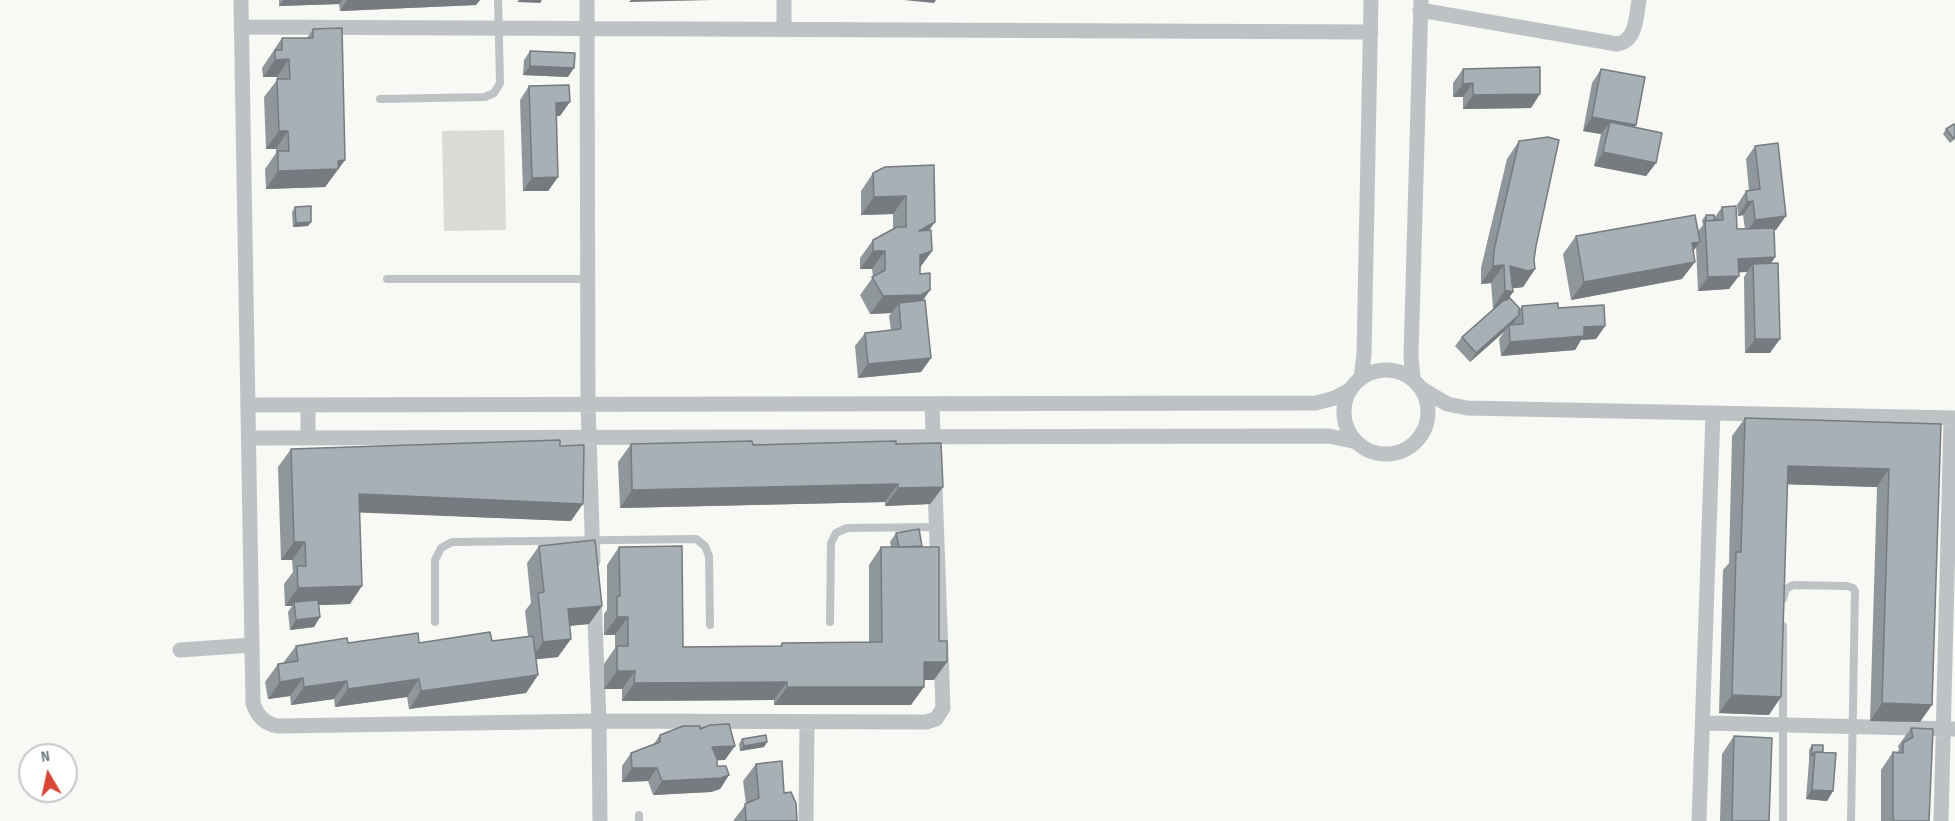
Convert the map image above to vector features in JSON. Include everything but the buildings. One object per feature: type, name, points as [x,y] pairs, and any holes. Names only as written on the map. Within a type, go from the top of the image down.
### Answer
[{"type":"street","points":[[241,0],[253,703],[261,719],[272,725],[599,721],[926,722],[936,719],[943,708],[932,405]]},
{"type":"street","points":[[587,0],[588,406],[599,721],[600,821]]},
{"type":"street","points":[[784,0],[784,30]]},
{"type":"street","points":[[1371,0],[1364,354],[1356,384],[1345,402],[1344,417],[1348,431],[1357,442],[1368,450],[1381,454],[1395,453],[1408,448],[1425,428],[1428,415],[1427,402],[1417,384],[1410,356],[1420,5],[1617,44],[1625,42],[1632,36],[1639,0]]},
{"type":"street","points":[[241,27],[1371,32]]},
{"type":"street","points":[[248,405],[308,407],[1316,403],[1335,398],[1373,372],[1387,370],[1401,373],[1447,404],[1467,408],[1953,418],[1949,729],[1941,821]]},
{"type":"street","points":[[308,407],[308,437]]},
{"type":"street","points":[[1425,428],[1444,415],[1467,408]]},
{"type":"street","points":[[1700,821],[1713,413]]},
{"type":"street","points":[[249,438],[1329,435],[1357,442]]},
{"type":"street","points":[[180,650],[252,645]]},
{"type":"street","points":[[806,821],[807,722]]},
{"type":"street","points":[[1703,723],[1949,729]]},
{"type":"lane","points":[[380,99],[490,96],[500,83],[498,0]]},
{"type":"lane","points":[[387,279],[588,279]]},
{"type":"lane","points":[[830,622],[831,543],[836,533],[847,528],[937,527]]},
{"type":"lane","points":[[435,622],[435,560],[437,554],[446,545],[458,542],[696,539],[701,542],[709,556],[710,625]]},
{"type":"lane","points":[[1783,610],[1783,594],[1789,586],[1847,586],[1853,588],[1856,595],[1851,821]]},
{"type":"lane","points":[[1783,622],[1783,821]]},
{"type":"shaded area","points":[[504,130],[506,230],[444,231],[442,131]]}]
